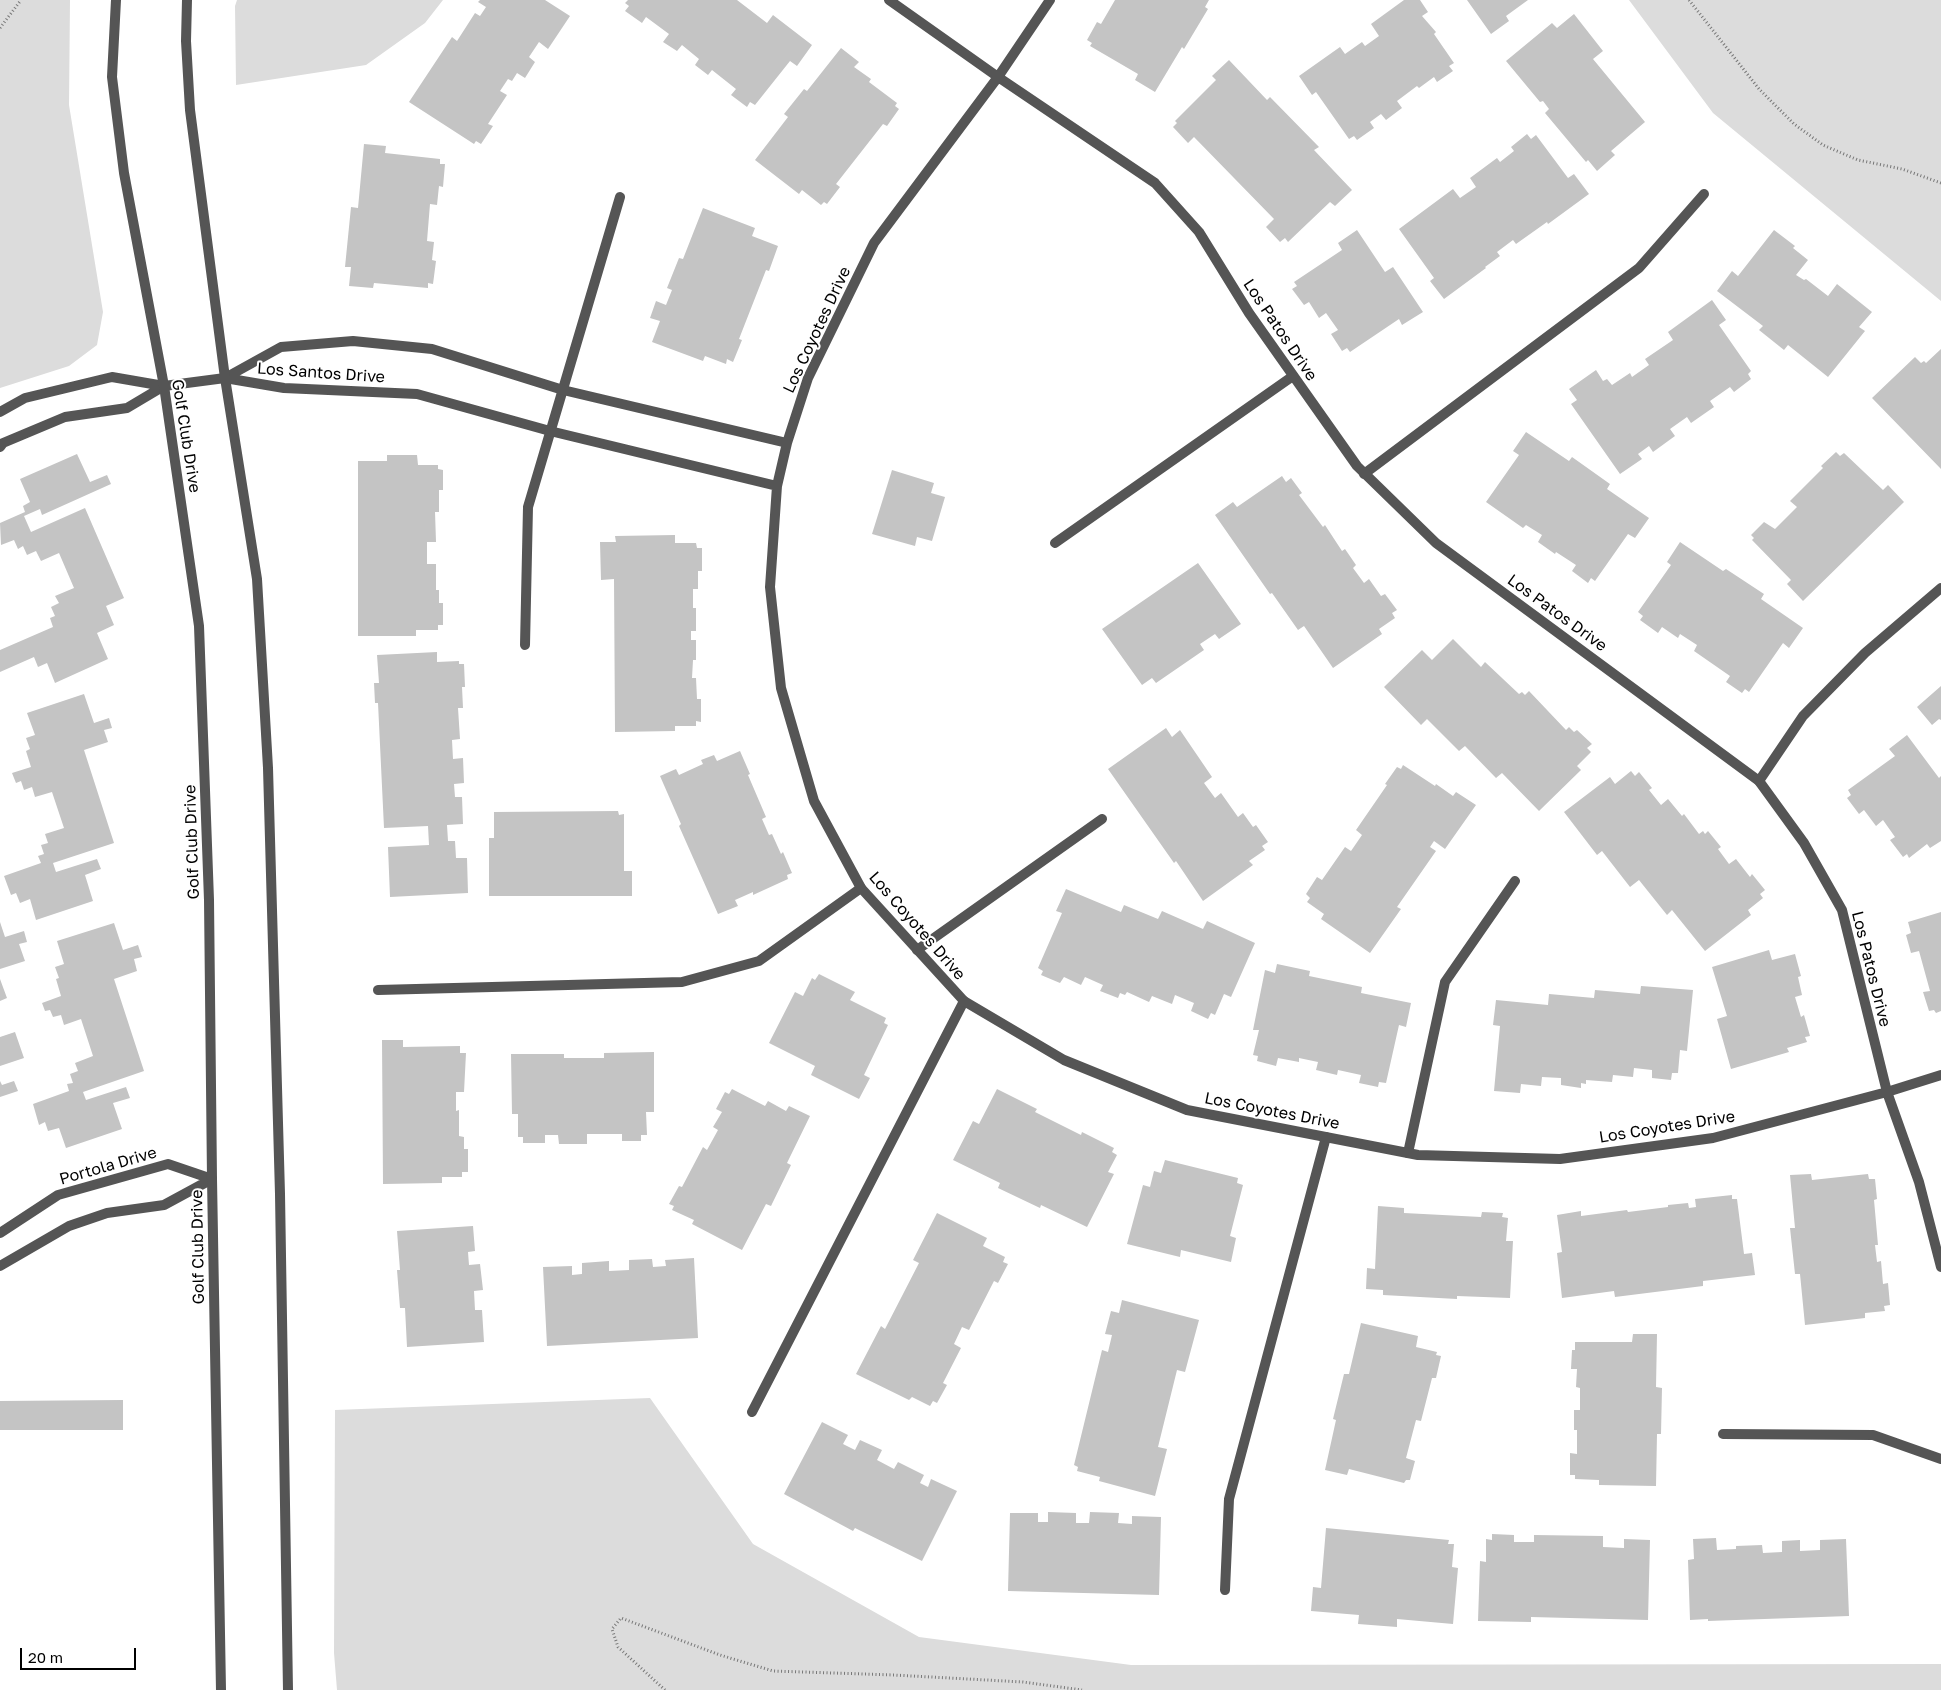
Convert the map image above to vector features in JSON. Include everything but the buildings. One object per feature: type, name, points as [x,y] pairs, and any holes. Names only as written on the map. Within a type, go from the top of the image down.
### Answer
[{"type":"street","name":"Golf Club Drive","points":[[116,0],[112,77],[124,173],[164,386],[198,626],[209,900],[221,1690]]},
{"type":"street","points":[[188,0],[186,41],[190,110],[225,378],[257,579],[268,768],[280,1204],[288,1690]]},
{"type":"street","name":"Los Patos Drive","points":[[889,0],[998,77],[1155,183],[1199,232],[1249,313],[1364,474],[1436,544],[1759,780],[1804,843],[1842,910],[1887,1092],[1919,1182],[1941,1267]]},
{"type":"street","name":"Los Coyotes Drive","points":[[1050,0],[998,77],[874,243],[808,378],[787,444],[777,486],[770,587],[781,688],[814,801],[861,888],[964,1001],[1064,1060],[1187,1110],[1408,1153],[1560,1159],[1713,1138],[1887,1092],[1941,1075]]},
{"type":"street","points":[[1364,474],[1639,268],[1704,194]]},
{"type":"street","points":[[525,645],[528,507],[620,197]]},
{"type":"street","name":"Los Santos Drive","points":[[225,378],[281,347],[353,341],[432,349],[562,390],[787,444]]},
{"type":"street","points":[[1055,543],[1293,376]]},
{"type":"street","points":[[0,412],[25,398],[112,377],[164,386],[225,378]]},
{"type":"street","name":"Los Santos Drive","points":[[225,378],[284,388],[417,394],[550,431],[777,486]]},
{"type":"street","points":[[0,447],[65,417],[127,408],[164,386]]},
{"type":"street","points":[[1759,780],[1803,716],[1865,653],[1941,588]]},
{"type":"street","points":[[917,950],[1102,819]]},
{"type":"street","points":[[1408,1153],[1445,982],[1515,881]]},
{"type":"street","points":[[378,990],[682,982],[759,961],[861,888]]},
{"type":"street","points":[[752,1412],[964,1001]]},
{"type":"street","points":[[1225,1590],[1229,1499],[1326,1137]]},
{"type":"street","name":"Portola Drive","points":[[0,1233],[58,1195],[168,1164],[212,1179]]},
{"type":"street","points":[[0,1266],[69,1226],[107,1213],[164,1205],[212,1179]]},
{"type":"street","points":[[1723,1434],[1873,1434],[1941,1459]]},
{"type":"path","points":[[0,28],[21,0]]},
{"type":"path","points":[[1689,0],[1760,90],[1794,124],[1823,145],[1858,160],[1902,169],[1941,183]]},
{"type":"path","points":[[665,1690],[618,1647],[612,1629],[621,1618],[720,1655],[773,1671],[894,1674],[993,1680],[1082,1690]]},
{"type":"shaded area","points":[[0,0],[70,0],[69,105],[103,312],[97,345],[69,366],[0,388]]},
{"type":"shaded area","points":[[237,0],[443,0],[425,23],[366,65],[236,85],[235,6]]},
{"type":"shaded area","points":[[1629,0],[1941,0],[1941,301],[1713,113]]},
{"type":"shaded area","points":[[650,1398],[753,1544],[919,1637],[1131,1665],[1941,1664],[1941,1690],[337,1690],[334,1653],[335,1410]]}]
